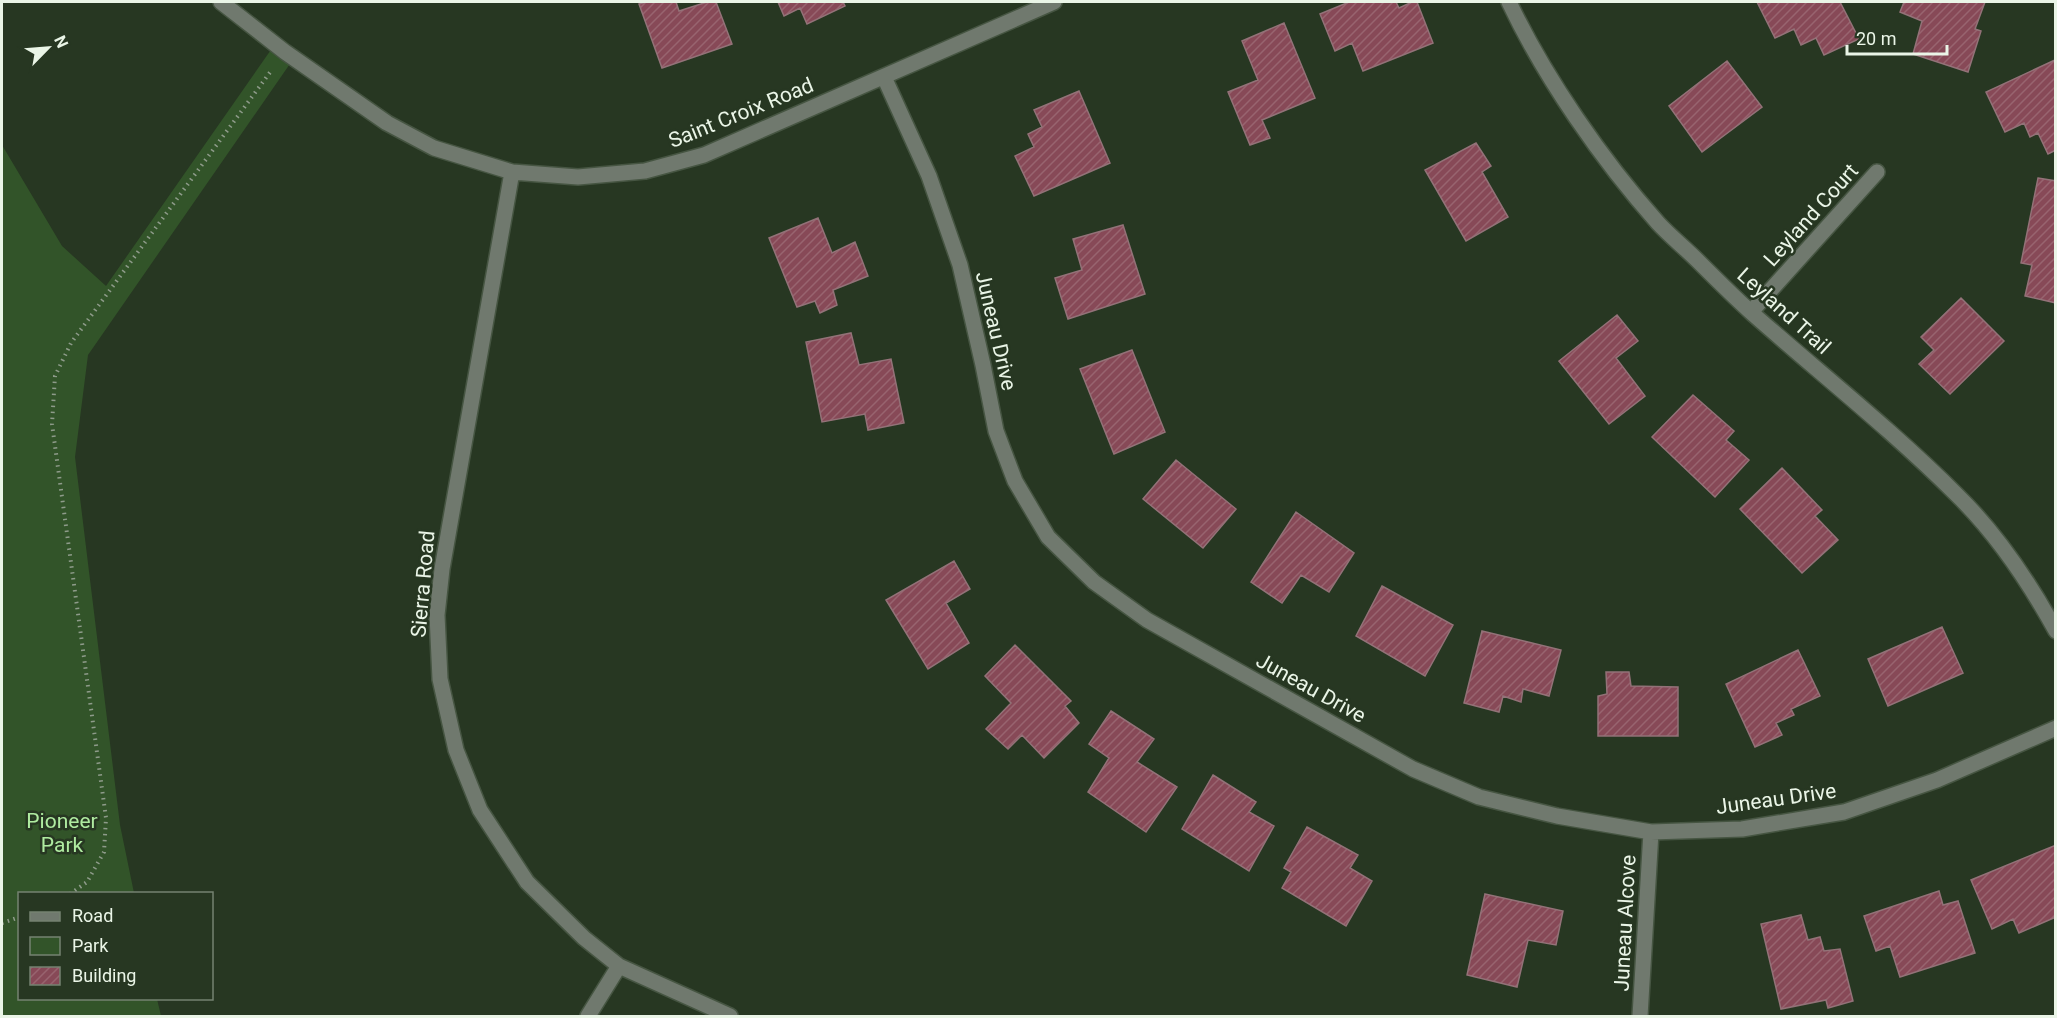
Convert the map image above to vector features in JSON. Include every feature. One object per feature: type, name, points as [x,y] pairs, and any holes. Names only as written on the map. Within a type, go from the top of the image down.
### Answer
[{"type":"street","name":"Saint Croix Road","points":[[221,2],[285,52],[387,123],[434,148],[512,172],[578,177],[645,171],[704,155],[1054,2]]},
{"type":"street","name":"Leyland Trail","points":[[1509,2],[1523,32],[1561,95],[1605,156],[1659,224],[1751,312],[1909,449],[1959,496],[1998,542],[2038,599],[2055,631]]},
{"type":"street","name":"Juneau Drive","points":[[884,77],[929,176],[960,265],[996,431],[1015,482],[1048,537],[1094,582],[1147,620],[1413,770],[1479,797],[1557,816],[1651,832],[1742,828],[1844,812],[1937,780],[2055,728]]},
{"type":"street","name":"Sierra Road","points":[[512,172],[442,569],[437,615],[440,679],[456,750],[480,810],[527,882],[584,938],[620,966],[730,1017]]},
{"type":"street","name":"Leyland Court","points":[[1751,312],[1877,172]]},
{"type":"street","name":"Juneau Alcove","points":[[1640,1017],[1651,832]]},
{"type":"street","points":[[588,1017],[620,966]]},
{"type":"path","points":[[73,892],[87,882],[104,852],[106,818],[52,424],[55,376],[71,343],[285,52]]},
{"type":"path","points":[[2,922],[18,918]]},
{"type":"green space","name":"Pioneer Park","points":[[275,44],[294,58],[88,355],[75,457],[120,825],[134,892],[18,892],[18,1000],[157,1000],[161,1016],[2,1016],[2,145],[62,246],[106,286]]},
{"type":"building","points":[[676,2],[679,11],[707,2],[716,2],[732,44],[662,68],[639,4]]},
{"type":"building","points":[[778,2],[843,2],[845,6],[807,24],[800,8],[784,16]]},
{"type":"building","points":[[1349,2],[1396,2],[1399,8],[1417,2],[1433,43],[1363,71],[1352,43],[1335,51],[1320,14]]},
{"type":"building","points":[[1757,2],[1840,2],[1859,39],[1824,55],[1816,38],[1801,45],[1794,29],[1775,38]]},
{"type":"building","points":[[1904,2],[1985,2],[1975,29],[1981,31],[1968,72],[1913,54],[1922,21],[1900,12]]},
{"type":"building","points":[[1284,23],[1315,98],[1262,120],[1270,138],[1250,145],[1228,92],[1258,80],[1242,41]]},
{"type":"building","points":[[2055,60],[2056,150],[2048,154],[2038,133],[2030,137],[2024,123],[2005,132],[1986,92]]},
{"type":"building","points":[[1727,61],[1762,107],[1702,152],[1669,106]]},
{"type":"building","points":[[1079,91],[1110,163],[1034,196],[1015,156],[1034,147],[1028,134],[1042,127],[1034,110]]},
{"type":"building","points":[[1476,143],[1491,166],[1482,172],[1508,217],[1466,241],[1425,170]]},
{"type":"building","points":[[2038,178],[2056,181],[2056,303],[2025,296],[2032,265],[2021,263]]},
{"type":"building","points":[[818,218],[832,253],[855,242],[868,276],[833,290],[837,305],[820,313],[815,301],[797,307],[769,238]]},
{"type":"building","points":[[1123,225],[1145,294],[1068,319],[1055,278],[1082,270],[1073,239]]},
{"type":"building","points":[[1961,298],[2004,341],[1950,394],[1919,364],[1934,350],[1921,337]]},
{"type":"building","points":[[1617,315],[1638,341],[1616,358],[1645,396],[1609,424],[1559,361]]},
{"type":"building","points":[[851,333],[859,365],[891,359],[904,423],[868,430],[865,414],[822,422],[806,342]]},
{"type":"building","points":[[1132,350],[1165,432],[1114,454],[1080,369]]},
{"type":"building","points":[[1693,395],[1734,431],[1726,440],[1749,460],[1715,497],[1652,437]]},
{"type":"building","points":[[1176,460],[1236,509],[1203,548],[1143,499]]},
{"type":"building","points":[[1782,468],[1822,510],[1815,516],[1838,540],[1802,573],[1740,509]]},
{"type":"building","points":[[1296,512],[1354,553],[1329,592],[1301,575],[1282,603],[1251,582]]},
{"type":"building","points":[[954,561],[970,589],[946,603],[969,643],[928,669],[886,600]]},
{"type":"building","points":[[1382,586],[1453,625],[1425,676],[1356,636]]},
{"type":"building","points":[[1942,627],[1963,673],[1888,706],[1868,659]]},
{"type":"building","points":[[1482,631],[1561,650],[1549,696],[1523,689],[1521,702],[1503,696],[1499,712],[1464,703]]},
{"type":"building","points":[[1015,645],[1071,701],[1065,706],[1079,723],[1044,758],[1022,735],[1008,749],[986,729],[1011,703],[985,676]]},
{"type":"building","points":[[1798,650],[1820,696],[1791,709],[1794,715],[1776,723],[1782,735],[1755,747],[1726,684]]},
{"type":"building","points":[[1606,672],[1629,672],[1631,686],[1678,687],[1678,736],[1598,736],[1598,696],[1607,694]]},
{"type":"building","points":[[1111,711],[1154,739],[1137,762],[1177,787],[1146,832],[1088,792],[1109,758],[1089,744]]},
{"type":"building","points":[[1213,775],[1256,802],[1249,812],[1274,826],[1249,871],[1182,829]]},
{"type":"building","points":[[1307,827],[1358,855],[1350,868],[1372,881],[1346,926],[1282,888],[1291,872],[1284,868]]},
{"type":"building","points":[[2056,845],[2056,917],[2019,933],[2013,919],[1992,929],[1971,880]]},
{"type":"building","points":[[1939,891],[1943,905],[1958,901],[1975,953],[1900,977],[1890,946],[1876,951],[1864,916]]},
{"type":"building","points":[[1485,894],[1563,911],[1556,945],[1528,940],[1517,987],[1467,975]]},
{"type":"building","points":[[1801,915],[1808,940],[1820,937],[1824,951],[1840,949],[1853,1001],[1828,1008],[1826,1000],[1781,1009],[1761,924]]}]
